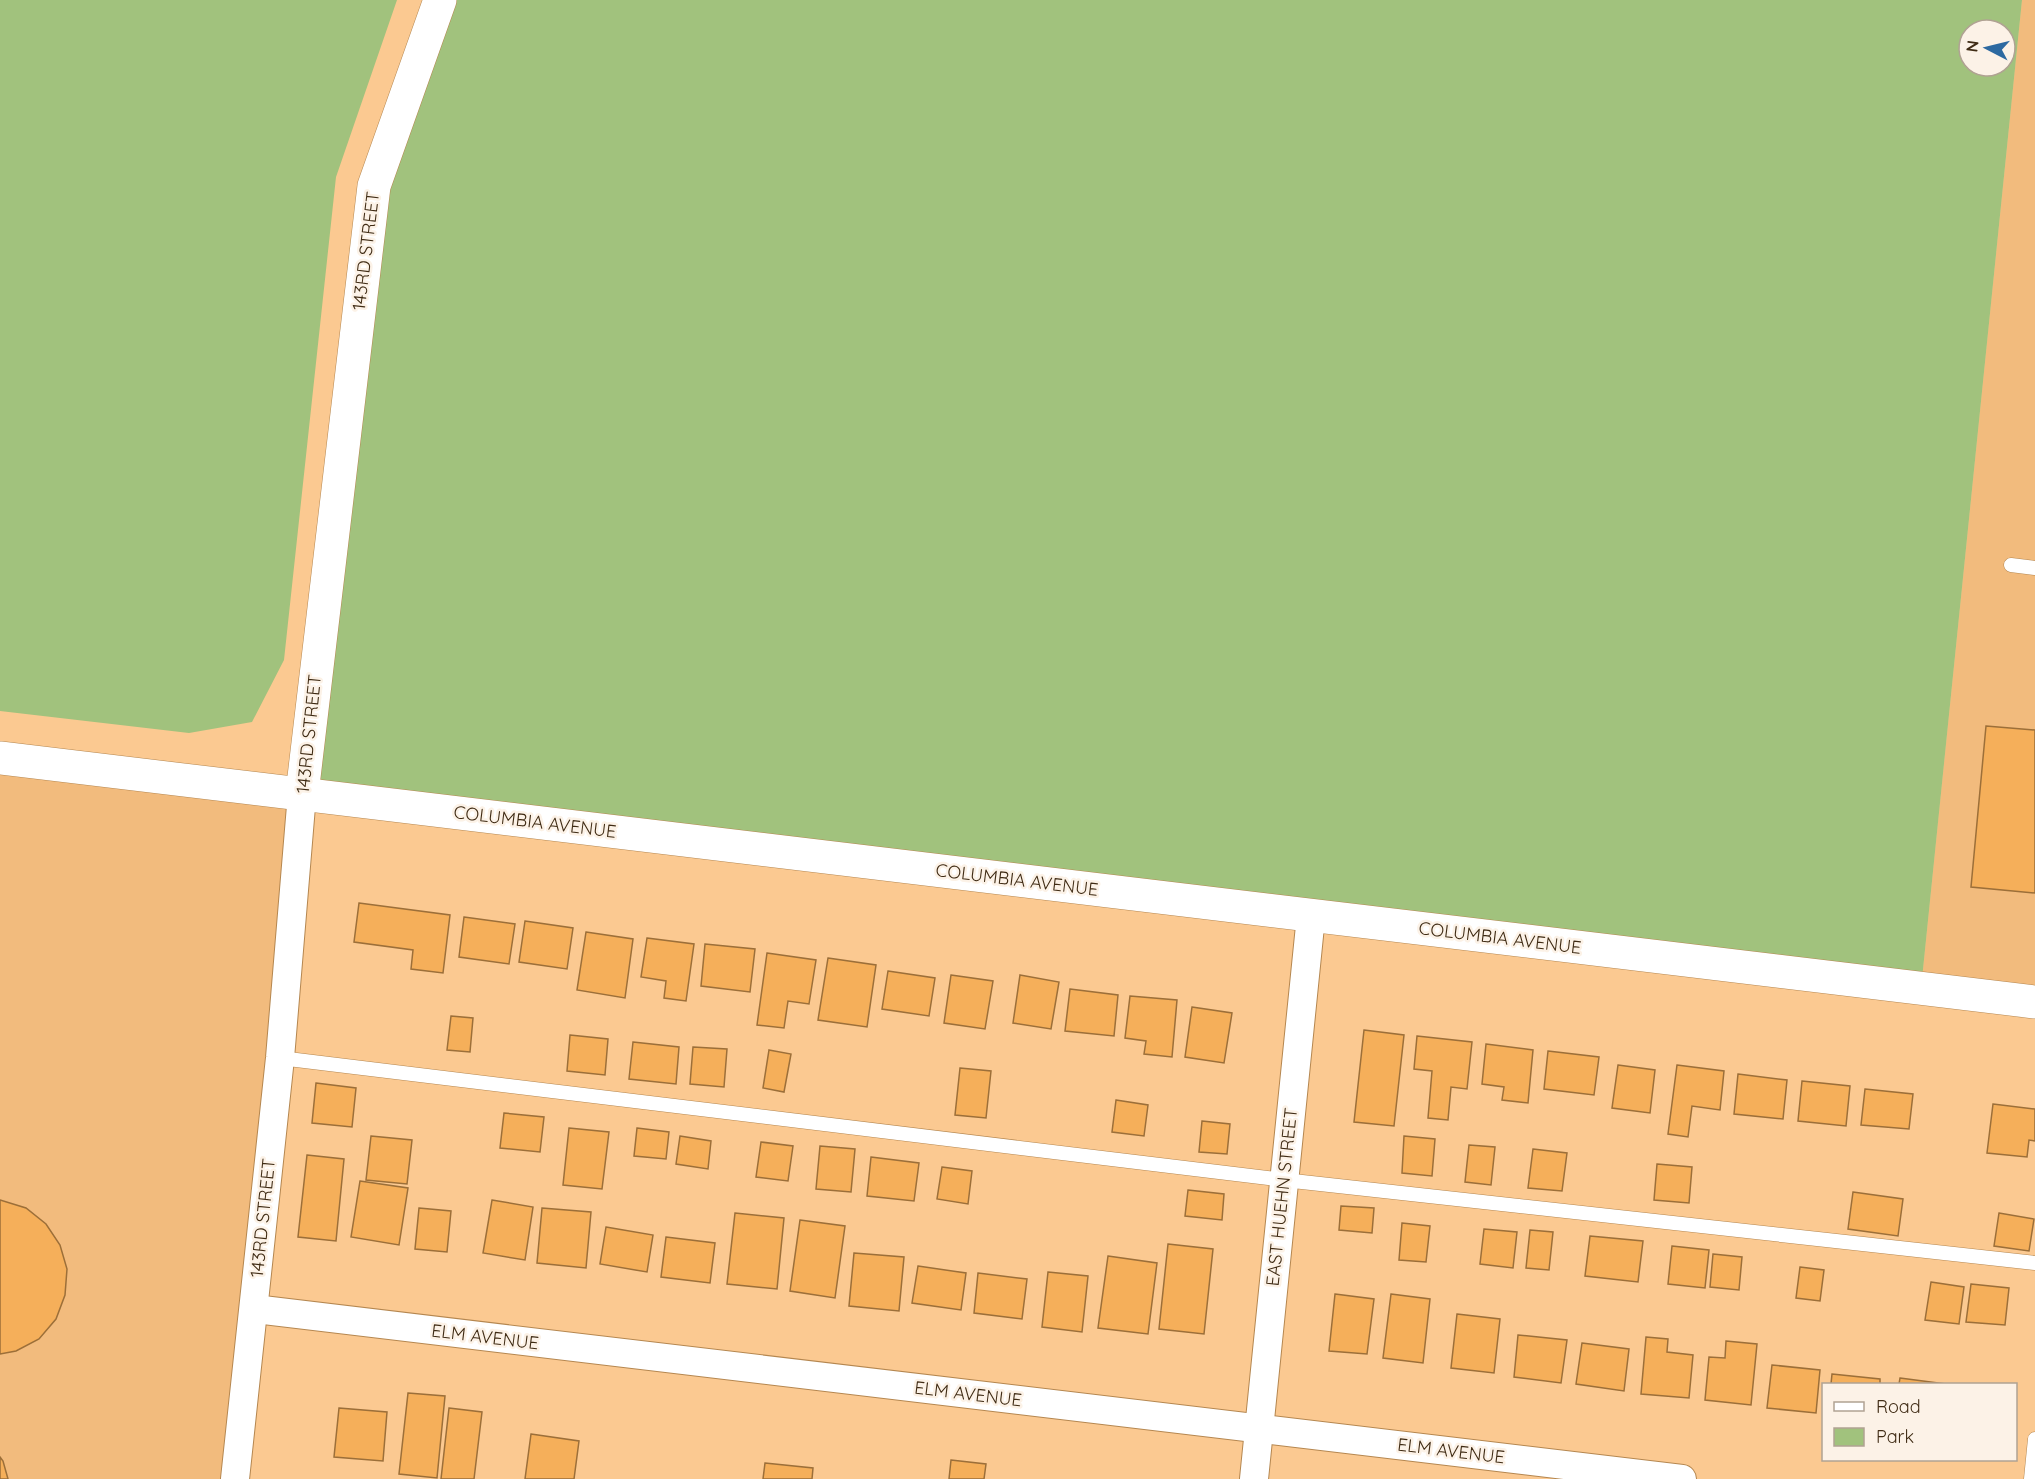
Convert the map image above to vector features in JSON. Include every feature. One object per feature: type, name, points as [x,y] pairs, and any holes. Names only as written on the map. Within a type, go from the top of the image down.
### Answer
[{"type":"street","name":"143RD STREET","points":[[235,1479],[280,1058],[302,794],[374,186],[440,0]]},
{"type":"street","name":"COLUMBIA AVENUE","points":[[0,758],[2035,1002]]},
{"type":"street","name":"EAST HUEHN STREET","points":[[1254,1479],[1311,916]]},
{"type":"street","name":"ELM AVENUE","points":[[254,1310],[1682,1479]]},
{"type":"lane","points":[[2011,565],[2035,568]]},
{"type":"lane","points":[[280,1058],[1284,1180],[2035,1263]]},
{"type":"lane","points":[[2031,1479],[2035,1439]]},
{"type":"shaded area","points":[[2022,0],[2035,0],[2035,1002],[1921,989],[2014,78],[2017,78],[2017,49]]},
{"type":"shaded area","points":[[0,758],[302,794],[236,1479],[0,1479]]},
{"type":"green space","points":[[0,0],[397,0],[336,177],[284,660],[252,722],[189,733],[0,711]]},
{"type":"green space","points":[[440,0],[2022,0],[2017,49],[2017,18],[1957,18],[1957,78],[2014,78],[1921,989],[302,794],[374,186]]},
{"type":"building","points":[[1986,726],[2035,730],[2035,893],[1971,887]]},
{"type":"building","points":[[359,903],[450,915],[443,973],[411,969],[413,950],[354,942]]},
{"type":"building","points":[[464,917],[515,924],[509,964],[459,957]]},
{"type":"building","points":[[525,921],[573,928],[567,969],[519,962]]},
{"type":"building","points":[[586,932],[633,939],[625,998],[577,990]]},
{"type":"building","points":[[647,938],[694,944],[686,1001],[664,998],[666,981],[641,977]]},
{"type":"building","points":[[705,944],[755,949],[750,992],[701,986]]},
{"type":"building","points":[[767,953],[816,960],[809,1004],[788,1001],[784,1028],[757,1025]]},
{"type":"building","points":[[828,958],[876,965],[867,1027],[818,1020]]},
{"type":"building","points":[[888,971],[935,978],[929,1016],[882,1009]]},
{"type":"building","points":[[951,975],[993,981],[985,1029],[944,1023]]},
{"type":"building","points":[[1020,975],[1059,982],[1051,1029],[1013,1023]]},
{"type":"building","points":[[1070,989],[1118,995],[1114,1036],[1065,1031]]},
{"type":"building","points":[[1130,996],[1177,1000],[1172,1057],[1144,1054],[1146,1041],[1125,1038]]},
{"type":"building","points":[[1192,1007],[1232,1013],[1224,1063],[1185,1057]]},
{"type":"building","points":[[451,1016],[473,1018],[470,1052],[447,1050]]},
{"type":"building","points":[[1364,1030],[1404,1035],[1394,1126],[1354,1122]]},
{"type":"building","points":[[570,1035],[608,1039],[605,1075],[567,1071]]},
{"type":"building","points":[[1417,1036],[1472,1042],[1467,1089],[1451,1087],[1448,1120],[1428,1118],[1432,1071],[1414,1069]]},
{"type":"building","points":[[633,1042],[679,1047],[676,1084],[629,1079]]},
{"type":"building","points":[[1486,1044],[1533,1050],[1528,1103],[1502,1100],[1504,1087],[1482,1084]]},
{"type":"building","points":[[693,1047],[727,1049],[724,1087],[690,1084]]},
{"type":"building","points":[[769,1050],[791,1054],[784,1092],[763,1088]]},
{"type":"building","points":[[1548,1051],[1599,1057],[1594,1095],[1544,1089]]},
{"type":"building","points":[[1618,1065],[1655,1070],[1650,1113],[1612,1108]]},
{"type":"building","points":[[1677,1065],[1724,1071],[1720,1110],[1692,1106],[1688,1137],[1668,1134]]},
{"type":"building","points":[[960,1068],[991,1071],[986,1118],[955,1115]]},
{"type":"building","points":[[1738,1074],[1787,1080],[1783,1119],[1734,1114]]},
{"type":"building","points":[[1802,1081],[1850,1086],[1846,1126],[1798,1121]]},
{"type":"building","points":[[316,1083],[356,1088],[352,1127],[312,1123]]},
{"type":"building","points":[[1865,1089],[1913,1094],[1909,1129],[1861,1125]]},
{"type":"building","points":[[1116,1100],[1148,1105],[1144,1136],[1112,1132]]},
{"type":"building","points":[[1993,1104],[2035,1109],[2035,1141],[2029,1140],[2027,1157],[1987,1153]]},
{"type":"building","points":[[504,1113],[544,1117],[540,1152],[500,1148]]},
{"type":"building","points":[[1202,1121],[1230,1124],[1227,1154],[1199,1152]]},
{"type":"building","points":[[569,1128],[609,1132],[602,1189],[563,1185]]},
{"type":"building","points":[[637,1128],[669,1132],[666,1159],[634,1156]]},
{"type":"building","points":[[371,1136],[412,1140],[407,1184],[366,1180]]},
{"type":"building","points":[[680,1136],[711,1141],[708,1169],[676,1164]]},
{"type":"building","points":[[1404,1136],[1435,1139],[1432,1176],[1402,1173]]},
{"type":"building","points":[[761,1142],[793,1146],[788,1181],[756,1177]]},
{"type":"building","points":[[1469,1145],[1495,1147],[1491,1185],[1465,1182]]},
{"type":"building","points":[[820,1146],[855,1149],[851,1192],[816,1189]]},
{"type":"building","points":[[1533,1149],[1567,1153],[1562,1191],[1528,1188]]},
{"type":"building","points":[[307,1155],[344,1159],[336,1241],[298,1237]]},
{"type":"building","points":[[871,1157],[919,1163],[914,1201],[867,1196]]},
{"type":"building","points":[[1657,1164],[1692,1167],[1689,1203],[1654,1200]]},
{"type":"building","points":[[942,1167],[972,1171],[968,1204],[937,1199]]},
{"type":"building","points":[[360,1181],[408,1188],[399,1245],[351,1237]]},
{"type":"building","points":[[1188,1190],[1224,1194],[1222,1220],[1185,1216]]},
{"type":"building","points":[[1853,1192],[1903,1199],[1898,1236],[1848,1229]]},
{"type":"building","points":[[0,1200],[26,1208],[46,1224],[60,1245],[67,1269],[65,1295],[56,1319],[39,1339],[16,1351],[0,1354]]},
{"type":"building","points":[[492,1200],[533,1207],[525,1260],[483,1253]]},
{"type":"building","points":[[1341,1206],[1374,1208],[1372,1233],[1339,1230]]},
{"type":"building","points":[[419,1208],[451,1211],[447,1252],[415,1249]]},
{"type":"building","points":[[542,1208],[591,1212],[586,1268],[537,1263]]},
{"type":"building","points":[[735,1213],[784,1218],[777,1289],[727,1284]]},
{"type":"building","points":[[1999,1213],[2034,1219],[2029,1251],[1994,1246]]},
{"type":"building","points":[[800,1220],[845,1226],[835,1298],[790,1291]]},
{"type":"building","points":[[1402,1223],[1430,1226],[1426,1262],[1399,1260]]},
{"type":"building","points":[[606,1227],[653,1235],[647,1272],[600,1264]]},
{"type":"building","points":[[1484,1229],[1517,1232],[1513,1268],[1480,1264]]},
{"type":"building","points":[[1530,1230],[1553,1232],[1549,1270],[1526,1268]]},
{"type":"building","points":[[1590,1236],[1643,1241],[1638,1282],[1585,1276]]},
{"type":"building","points":[[666,1237],[715,1243],[710,1283],[661,1277]]},
{"type":"building","points":[[1168,1244],[1213,1249],[1204,1334],[1159,1329]]},
{"type":"building","points":[[1672,1246],[1709,1250],[1705,1288],[1668,1284]]},
{"type":"building","points":[[854,1253],[904,1257],[899,1311],[849,1306]]},
{"type":"building","points":[[1713,1254],[1742,1257],[1739,1290],[1710,1287]]},
{"type":"building","points":[[1108,1256],[1157,1263],[1148,1334],[1098,1328]]},
{"type":"building","points":[[918,1266],[966,1273],[961,1310],[912,1303]]},
{"type":"building","points":[[1800,1267],[1824,1270],[1820,1301],[1796,1298]]},
{"type":"building","points":[[1048,1272],[1088,1276],[1082,1332],[1042,1327]]},
{"type":"building","points":[[978,1273],[1027,1279],[1022,1319],[974,1313]]},
{"type":"building","points":[[1931,1282],[1964,1287],[1959,1324],[1925,1320]]},
{"type":"building","points":[[1971,1284],[2009,1288],[2005,1325],[1966,1322]]},
{"type":"building","points":[[1335,1294],[1374,1299],[1367,1354],[1329,1351]]},
{"type":"building","points":[[1391,1294],[1430,1299],[1423,1363],[1383,1358]]},
{"type":"building","points":[[1457,1314],[1500,1319],[1494,1373],[1451,1368]]},
{"type":"building","points":[[1518,1335],[1567,1340],[1561,1383],[1514,1377]]},
{"type":"building","points":[[1646,1337],[1668,1339],[1667,1352],[1693,1355],[1689,1398],[1641,1394]]},
{"type":"building","points":[[1726,1341],[1757,1344],[1751,1405],[1705,1400],[1709,1357],[1725,1358]]},
{"type":"building","points":[[1582,1343],[1629,1349],[1624,1391],[1576,1384]]},
{"type":"building","points":[[1772,1365],[1820,1370],[1816,1413],[1767,1408]]},
{"type":"building","points":[[1832,1374],[1880,1379],[1880,1383],[1831,1383]]},
{"type":"building","points":[[1900,1378],[1938,1383],[1899,1383]]},
{"type":"building","points":[[408,1393],[445,1396],[437,1478],[399,1474]]},
{"type":"building","points":[[339,1408],[387,1412],[383,1461],[334,1457]]},
{"type":"building","points":[[449,1408],[482,1412],[474,1479],[441,1479]]},
{"type":"building","points":[[531,1434],[579,1441],[574,1479],[525,1479]]},
{"type":"building","points":[[0,1457],[3,1461],[8,1479],[0,1479]]},
{"type":"building","points":[[951,1460],[986,1464],[984,1479],[949,1479]]},
{"type":"building","points":[[765,1463],[813,1468],[812,1479],[763,1479]]}]
